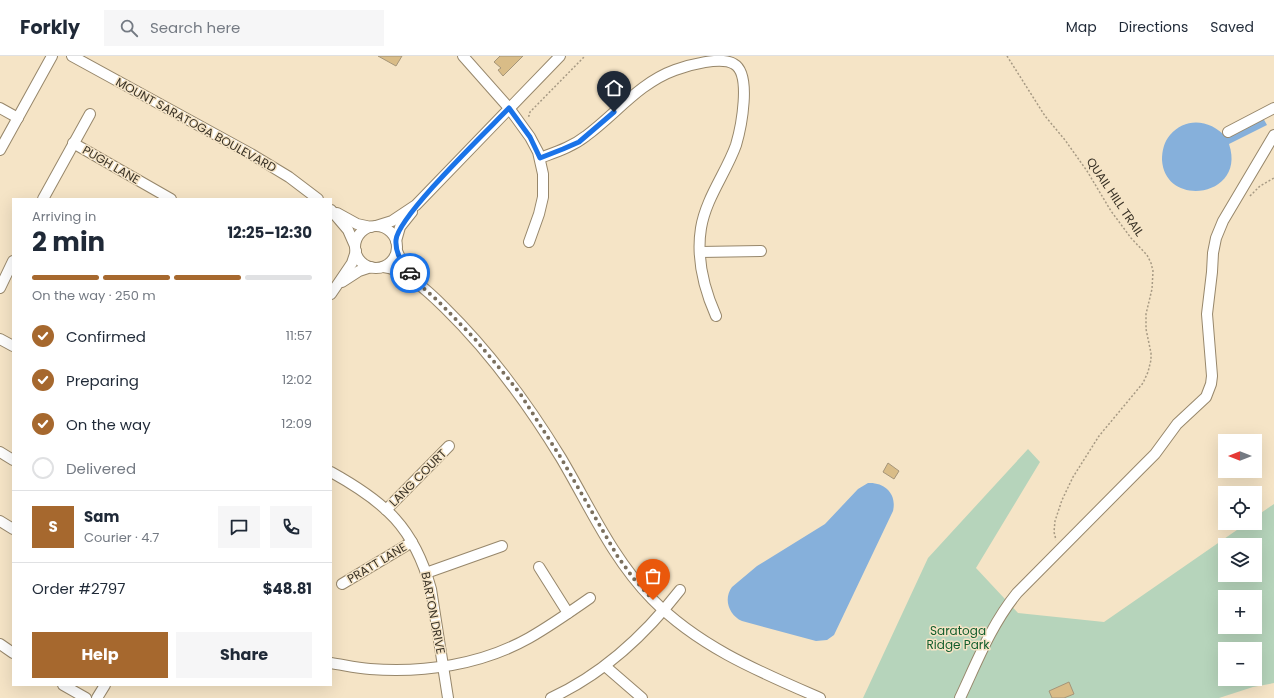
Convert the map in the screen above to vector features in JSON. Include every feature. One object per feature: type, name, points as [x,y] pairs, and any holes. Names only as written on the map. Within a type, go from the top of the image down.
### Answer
[{"type":"street","points":[[0,150],[52,56]]},
{"type":"street","name":"MOUNT SARATOGA BOULEVARD","points":[[72,56],[264,162],[289,177],[317,198]]},
{"type":"street","points":[[463,56],[509,108],[530,137],[540,158],[544,180],[543,197],[529,242]]},
{"type":"street","points":[[383,267],[393,259],[400,227],[416,205],[560,56]]},
{"type":"street","points":[[540,158],[583,139],[642,88],[659,77],[680,68],[703,63],[735,60],[743,78],[741,121],[731,156],[705,212],[701,230],[700,252],[703,280],[716,316]]},
{"type":"street","points":[[0,108],[18,118]]},
{"type":"street","points":[[1228,132],[1274,108]]},
{"type":"street","points":[[44,198],[90,114]]},
{"type":"street","points":[[960,698],[993,627],[1016,593],[1155,454],[1177,424],[1202,402],[1209,391],[1212,376],[1208,305],[1216,238],[1223,220],[1274,135]]},
{"type":"street","name":"PUGH LANE","points":[[73,143],[168,198]]},
{"type":"street","points":[[334,291],[352,263],[358,236],[373,226],[392,221],[416,205]]},
{"type":"street","points":[[332,211],[358,224],[381,227],[390,232],[402,262],[420,285],[462,324],[521,395],[561,458],[618,557],[640,586],[664,610],[695,635],[743,664],[820,698]]},
{"type":"street","points":[[332,211],[348,230],[360,260],[367,266],[383,267],[398,272],[420,285]]},
{"type":"street","points":[[700,252],[761,251]]},
{"type":"street","points":[[0,287],[12,263]]},
{"type":"street","points":[[334,291],[353,275],[371,267]]},
{"type":"street","points":[[0,339],[12,345]]},
{"type":"street","name":"LANG COURT","points":[[386,510],[449,446]]},
{"type":"street","points":[[0,452],[12,459]]},
{"type":"street","name":"BARTON DRIVE","points":[[332,473],[360,488],[386,510],[400,524],[412,542],[426,574],[430,589],[448,698]]},
{"type":"street","points":[[0,521],[12,528]]},
{"type":"street","name":"PRATT LANE","points":[[342,584],[412,542]]},
{"type":"street","points":[[426,574],[502,546]]},
{"type":"street","points":[[539,567],[568,613]]},
{"type":"street","points":[[551,698],[572,687],[605,666],[644,632],[680,590]]},
{"type":"street","points":[[332,663],[355,668],[412,670],[479,659],[513,646],[542,630],[590,598]]},
{"type":"street","points":[[0,644],[12,651]]},
{"type":"street","points":[[605,666],[642,698]]},
{"type":"street","points":[[65,686],[86,698]]},
{"type":"street","points":[[97,698],[104,686]]},
{"type":"path","points":[[524,116],[530,116],[530,112],[585,56]]},
{"type":"path","name":"QUAIL HILL TRAIL","points":[[1007,56],[1045,116],[1065,140],[1087,171],[1111,211],[1131,238],[1147,255],[1153,272],[1152,289],[1146,314],[1146,329],[1151,353],[1148,372],[1143,383],[1088,451],[1067,488],[1058,511],[1054,527],[1056,540],[1060,549]]},
{"type":"path","points":[[1249,197],[1260,186],[1274,178]]},
{"type":"green space","name":"Saratoga Ridge Park","points":[[1028,449],[1040,462],[976,568],[1018,613],[1104,622],[1218,543],[1218,582],[1262,582],[1262,538],[1225,538],[1237,530],[1262,530],[1262,512],[1274,504],[1274,683],[1262,685],[1262,642],[1218,642],[1218,686],[1258,686],[1219,698],[863,698],[928,558]]},
{"type":"water","points":[[1263,118],[1267,125],[1229,144],[1231,162],[1227,176],[1217,185],[1203,190],[1189,190],[1176,186],[1166,176],[1162,160],[1163,150],[1168,138],[1176,129],[1183,125],[1198,122],[1213,127],[1226,137]]},
{"type":"water","points":[[868,483],[880,485],[888,490],[893,499],[893,511],[834,635],[827,640],[816,641],[742,621],[737,618],[731,611],[728,601],[729,592],[732,587],[757,566],[825,524],[858,489]]},
{"type":"building","points":[[378,56],[402,56],[396,66]]},
{"type":"building","points":[[500,56],[523,56],[503,76],[498,70],[501,68],[494,62]]},
{"type":"building","points":[[888,463],[899,471],[894,479],[883,472]]},
{"type":"building","points":[[1069,682],[1074,694],[1064,698],[1052,698],[1049,691]]},
{"type":"way so far","points":[[410,273],[420,285],[475,339],[493,359],[521,395],[561,458],[603,534],[634,579],[653,600]]},
{"type":"route","points":[[410,273],[397,252],[396,241],[400,227],[416,205],[509,108],[530,137],[540,158],[579,142],[614,112]]}]
